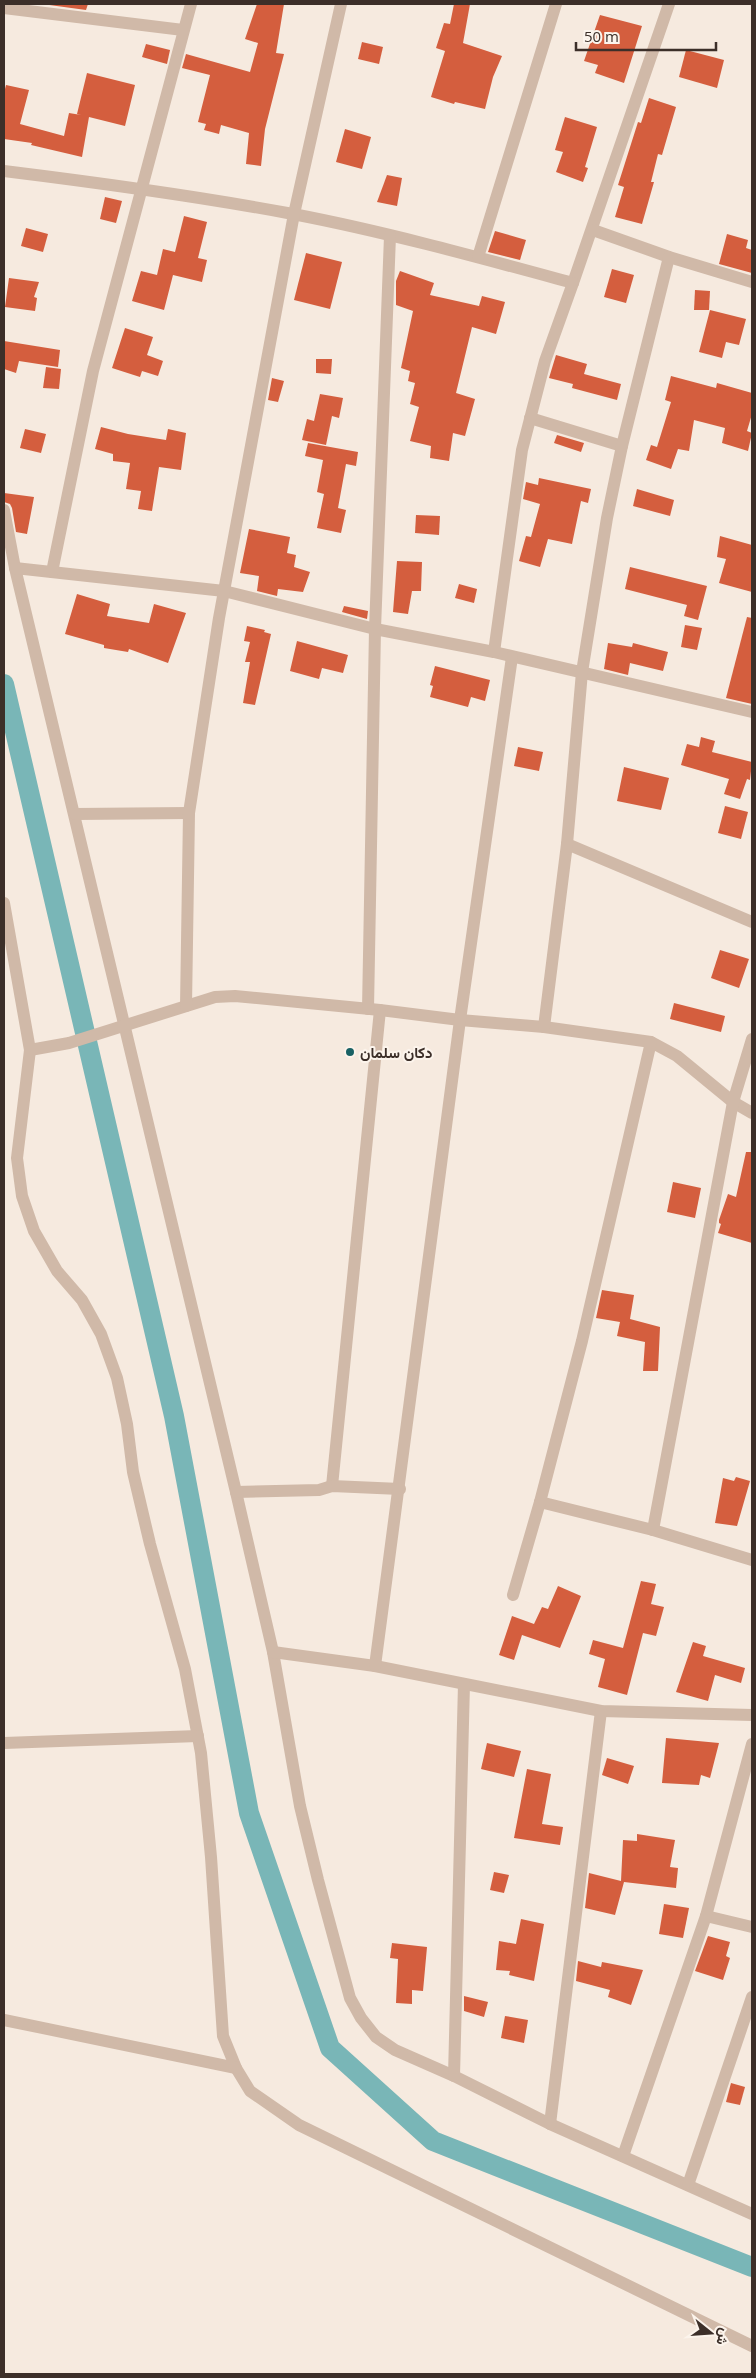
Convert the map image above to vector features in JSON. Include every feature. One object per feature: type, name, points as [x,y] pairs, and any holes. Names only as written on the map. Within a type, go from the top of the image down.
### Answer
[{"type":"street","points":[[52,572],[93,371],[140,188],[191,4]]},
{"type":"street","points":[[186,1006],[189,813],[224,591],[294,214],[341,4]]},
{"type":"street","points":[[478,257],[556,4]]},
{"type":"street","points":[[494,652],[522,450],[545,361],[593,230],[669,4]]},
{"type":"street","points":[[4,8],[38,8],[183,30]]},
{"type":"street","points":[[4,171],[140,188],[294,214],[478,257],[573,283]]},
{"type":"street","points":[[593,230],[669,257],[752,282]]},
{"type":"street","points":[[332,1486],[374,1009],[375,629],[390,236]]},
{"type":"street","points":[[544,1027],[567,844],[582,672],[607,518],[622,446],[669,257]]},
{"type":"street","points":[[530,418],[622,446]]},
{"type":"street","points":[[4,510],[15,568],[99,921],[126,1026],[273,1652],[300,1806],[350,1998],[361,2018],[376,2037],[395,2050],[454,2076],[550,2124],[752,2214]]},
{"type":"street","points":[[15,568],[224,591],[375,629],[494,652],[752,712]]},
{"type":"street","points":[[375,1666],[400,1489],[460,1020],[512,657]]},
{"type":"street","points":[[75,814],[189,813]]},
{"type":"street","points":[[567,844],[752,922]]},
{"type":"street","points":[[4,903],[30,1050],[17,1158],[22,1196],[34,1231],[56,1271],[82,1300],[101,1334],[118,1378],[135,1481],[150,1544],[185,1668],[198,1736],[211,1857],[223,2036],[236,2068],[250,2091],[299,2125],[752,2346]]},
{"type":"street","points":[[30,1050],[70,1043],[215,997],[234,996],[544,1027],[651,1042],[695,1068],[733,1102],[752,1113]]},
{"type":"street","points":[[653,1530],[733,1102],[752,1039]]},
{"type":"street","points":[[513,1595],[540,1502],[582,1341],[651,1042]]},
{"type":"street","points":[[236,1492],[319,1490],[332,1486],[400,1489]]},
{"type":"street","points":[[540,1502],[653,1530],[752,1560]]},
{"type":"street","points":[[273,1652],[375,1666],[601,1711],[752,1715]]},
{"type":"street","points":[[454,2076],[464,1684]]},
{"type":"street","points":[[550,2124],[601,1711]]},
{"type":"street","points":[[4,1743],[198,1736]]},
{"type":"street","points":[[623,2156],[706,1916],[752,1744]]},
{"type":"street","points":[[706,1916],[752,1927]]},
{"type":"street","points":[[688,2186],[752,1997]]},
{"type":"street","points":[[4,2020],[236,2068]]},
{"type":"building","points":[[42,4],[88,4],[86,10]]},
{"type":"building","points":[[257,4],[284,4],[276,53],[284,54],[265,129],[261,166],[246,164],[249,133],[221,125],[219,134],[204,130],[206,124],[198,122],[210,75],[182,68],[186,54],[250,72],[258,43],[245,39]]},
{"type":"building","points":[[454,4],[470,4],[463,43],[502,56],[493,77],[485,109],[455,102],[454,104],[431,97],[445,51],[436,48],[444,23],[450,24]]},
{"type":"building","points":[[600,15],[642,26],[624,83],[595,73],[598,65],[584,61]]},
{"type":"building","points":[[362,42],[383,47],[379,64],[358,59]]},
{"type":"building","points":[[146,44],[170,50],[167,64],[142,57]]},
{"type":"building","points":[[686,50],[724,60],[717,88],[679,77]]},
{"type":"building","points":[[87,73],[135,85],[125,126],[89,117],[82,157],[31,145],[32,143],[4,139],[4,93],[6,85],[29,90],[20,124],[64,136],[69,113],[81,115],[77,114]]},
{"type":"building","points":[[649,98],[676,107],[662,155],[658,154],[651,182],[654,182],[642,224],[615,217],[624,187],[618,185],[638,122],[641,123]]},
{"type":"building","points":[[565,117],[597,127],[585,167],[588,168],[583,182],[556,172],[563,152],[555,150]]},
{"type":"building","points":[[345,129],[371,137],[362,169],[336,162]]},
{"type":"building","points":[[387,175],[402,178],[397,206],[377,202]]},
{"type":"building","points":[[105,197],[122,201],[116,223],[100,219]]},
{"type":"building","points":[[184,216],[207,222],[198,258],[207,260],[202,282],[173,275],[164,310],[132,301],[141,271],[157,275],[163,249],[175,252]]},
{"type":"building","points":[[26,228],[48,234],[43,252],[21,246]]},
{"type":"building","points":[[495,231],[526,240],[520,260],[488,252]]},
{"type":"building","points":[[727,234],[748,240],[746,248],[752,250],[752,273],[719,264]]},
{"type":"building","points":[[306,253],[342,262],[330,309],[294,300]]},
{"type":"building","points":[[612,269],[634,275],[626,303],[604,297]]},
{"type":"building","points":[[400,271],[434,283],[430,295],[479,306],[482,296],[505,302],[496,334],[472,327],[456,393],[475,399],[465,436],[453,433],[449,461],[430,458],[431,446],[410,441],[419,407],[410,404],[415,383],[408,381],[410,371],[401,368],[413,311],[396,305],[396,281]]},
{"type":"building","points":[[9,278],[39,282],[34,297],[37,298],[35,311],[5,307]]},
{"type":"building","points":[[695,290],[710,291],[709,310],[694,310]]},
{"type":"building","points":[[710,310],[746,319],[739,345],[726,342],[722,358],[699,352]]},
{"type":"building","points":[[125,328],[153,337],[147,355],[163,361],[158,376],[142,371],[140,377],[112,368]]},
{"type":"building","points":[[4,341],[60,350],[58,367],[19,361],[16,373],[4,369]]},
{"type":"building","points":[[556,355],[587,364],[584,374],[621,384],[617,400],[572,388],[573,384],[549,378]]},
{"type":"building","points":[[316,359],[332,359],[331,374],[316,373]]},
{"type":"building","points":[[46,367],[61,369],[59,389],[43,388]]},
{"type":"building","points":[[671,376],[716,388],[717,383],[752,393],[752,414],[747,431],[752,433],[748,451],[722,443],[725,428],[694,420],[689,451],[678,449],[671,469],[646,460],[651,445],[657,447],[671,402],[665,400]]},
{"type":"building","points":[[272,378],[284,381],[278,402],[268,400]]},
{"type":"building","points":[[320,394],[343,398],[339,418],[332,416],[326,445],[302,440],[307,419],[314,421]]},
{"type":"building","points":[[101,427],[128,434],[166,440],[168,429],[186,433],[181,470],[159,467],[152,511],[138,509],[141,491],[126,489],[130,463],[113,461],[113,454],[95,449]]},
{"type":"building","points":[[25,429],[46,434],[41,453],[20,448]]},
{"type":"building","points":[[557,435],[584,443],[581,452],[554,443]]},
{"type":"building","points":[[308,443],[358,452],[356,466],[346,464],[338,508],[346,510],[341,533],[317,528],[324,494],[317,492],[323,460],[305,456]]},
{"type":"building","points":[[539,478],[591,489],[588,503],[581,501],[572,544],[548,539],[540,567],[519,561],[526,536],[531,537],[540,504],[523,499],[526,482],[538,485]]},
{"type":"building","points":[[637,489],[674,500],[670,516],[633,506]]},
{"type":"building","points":[[4,493],[34,497],[27,534],[16,532],[12,508],[10,504],[4,502]]},
{"type":"building","points":[[416,515],[440,516],[439,535],[415,533]]},
{"type":"building","points":[[249,529],[290,537],[287,553],[296,555],[294,567],[310,572],[303,592],[278,589],[277,596],[257,591],[259,576],[240,573]]},
{"type":"building","points":[[720,536],[752,545],[752,592],[719,583],[726,559],[717,557]]},
{"type":"building","points":[[397,561],[422,562],[421,591],[412,591],[408,614],[393,612]]},
{"type":"building","points":[[630,567],[707,586],[698,620],[684,616],[687,605],[625,589]]},
{"type":"building","points":[[459,584],[477,589],[474,603],[455,598]]},
{"type":"building","points":[[77,594],[110,604],[107,616],[149,623],[154,604],[186,613],[168,663],[129,649],[128,652],[104,648],[104,645],[65,634]]},
{"type":"building","points":[[344,606],[368,611],[367,619],[342,612]]},
{"type":"building","points":[[747,617],[752,618],[752,704],[726,698]]},
{"type":"building","points":[[685,625],[702,628],[697,650],[681,647]]},
{"type":"building","points":[[247,626],[265,630],[264,632],[271,634],[255,705],[243,703],[250,662],[245,662],[250,642],[244,641]]},
{"type":"building","points":[[297,641],[348,655],[343,673],[322,668],[319,679],[290,671]]},
{"type":"building","points":[[608,643],[632,647],[633,643],[668,652],[663,671],[630,663],[628,675],[604,669]]},
{"type":"building","points":[[435,666],[490,680],[485,701],[471,697],[468,707],[430,697],[433,686],[430,685]]},
{"type":"building","points":[[701,737],[715,741],[712,752],[752,762],[750,780],[747,779],[740,799],[724,794],[729,779],[681,765],[687,744],[699,747]]},
{"type":"building","points":[[518,747],[543,752],[539,771],[514,766]]},
{"type":"building","points":[[624,767],[669,778],[661,810],[617,801]]},
{"type":"building","points":[[725,806],[748,812],[741,839],[718,833]]},
{"type":"building","points":[[720,950],[749,959],[739,988],[711,978]]},
{"type":"building","points":[[674,1003],[725,1016],[721,1032],[670,1019]]},
{"type":"building","points":[[746,1152],[752,1152],[752,1243],[718,1233],[721,1224],[719,1220],[728,1194],[736,1197]]},
{"type":"building","points":[[673,1182],[701,1188],[695,1218],[667,1212]]},
{"type":"building","points":[[602,1290],[634,1295],[630,1319],[660,1327],[658,1371],[643,1371],[645,1342],[617,1336],[620,1322],[596,1318]]},
{"type":"building","points":[[736,1477],[750,1481],[737,1526],[715,1523],[723,1478],[734,1481]]},
{"type":"building","points":[[641,1581],[656,1584],[651,1604],[664,1607],[656,1636],[643,1633],[627,1695],[598,1687],[605,1659],[589,1654],[593,1640],[623,1648]]},
{"type":"building","points":[[558,1586],[581,1596],[560,1648],[522,1635],[514,1660],[499,1655],[512,1616],[534,1624],[542,1607],[548,1609]]},
{"type":"building","points":[[693,1642],[706,1646],[703,1656],[745,1668],[741,1683],[715,1675],[708,1701],[676,1692]]},
{"type":"building","points":[[666,1738],[719,1743],[710,1778],[701,1775],[699,1785],[662,1783]]},
{"type":"building","points":[[487,1743],[521,1751],[514,1777],[481,1769]]},
{"type":"building","points":[[607,1758],[634,1766],[628,1784],[602,1775]]},
{"type":"building","points":[[527,1769],[551,1774],[542,1824],[563,1827],[560,1845],[514,1838]]},
{"type":"building","points":[[637,1834],[675,1840],[670,1867],[678,1868],[676,1888],[624,1882],[615,1915],[585,1908],[589,1873],[621,1881],[623,1840],[637,1841]]},
{"type":"building","points":[[494,1872],[509,1875],[504,1893],[490,1890]]},
{"type":"building","points":[[664,1904],[689,1908],[683,1938],[659,1934]]},
{"type":"building","points":[[521,1919],[544,1924],[534,1981],[509,1975],[510,1971],[496,1970],[499,1941],[516,1944]]},
{"type":"building","points":[[708,1936],[730,1942],[726,1956],[730,1958],[723,1980],[695,1971]]},
{"type":"building","points":[[392,1943],[427,1947],[423,1991],[412,1990],[412,2004],[396,2003],[398,1959],[390,1958]]},
{"type":"building","points":[[578,1961],[601,1967],[602,1962],[643,1970],[631,2005],[608,1997],[610,1990],[576,1981]]},
{"type":"building","points":[[464,1996],[488,2002],[484,2017],[464,2011]]},
{"type":"building","points":[[505,2016],[528,2020],[524,2043],[501,2038]]},
{"type":"building","points":[[731,2083],[745,2087],[740,2105],[726,2102]]},
{"type":"waterway","points":[[4,684],[174,1416],[249,1813],[330,2048],[433,2141],[752,2267]]},
{"type":"place","name":"دكان سلمان","points":[[350,1052]]}]
